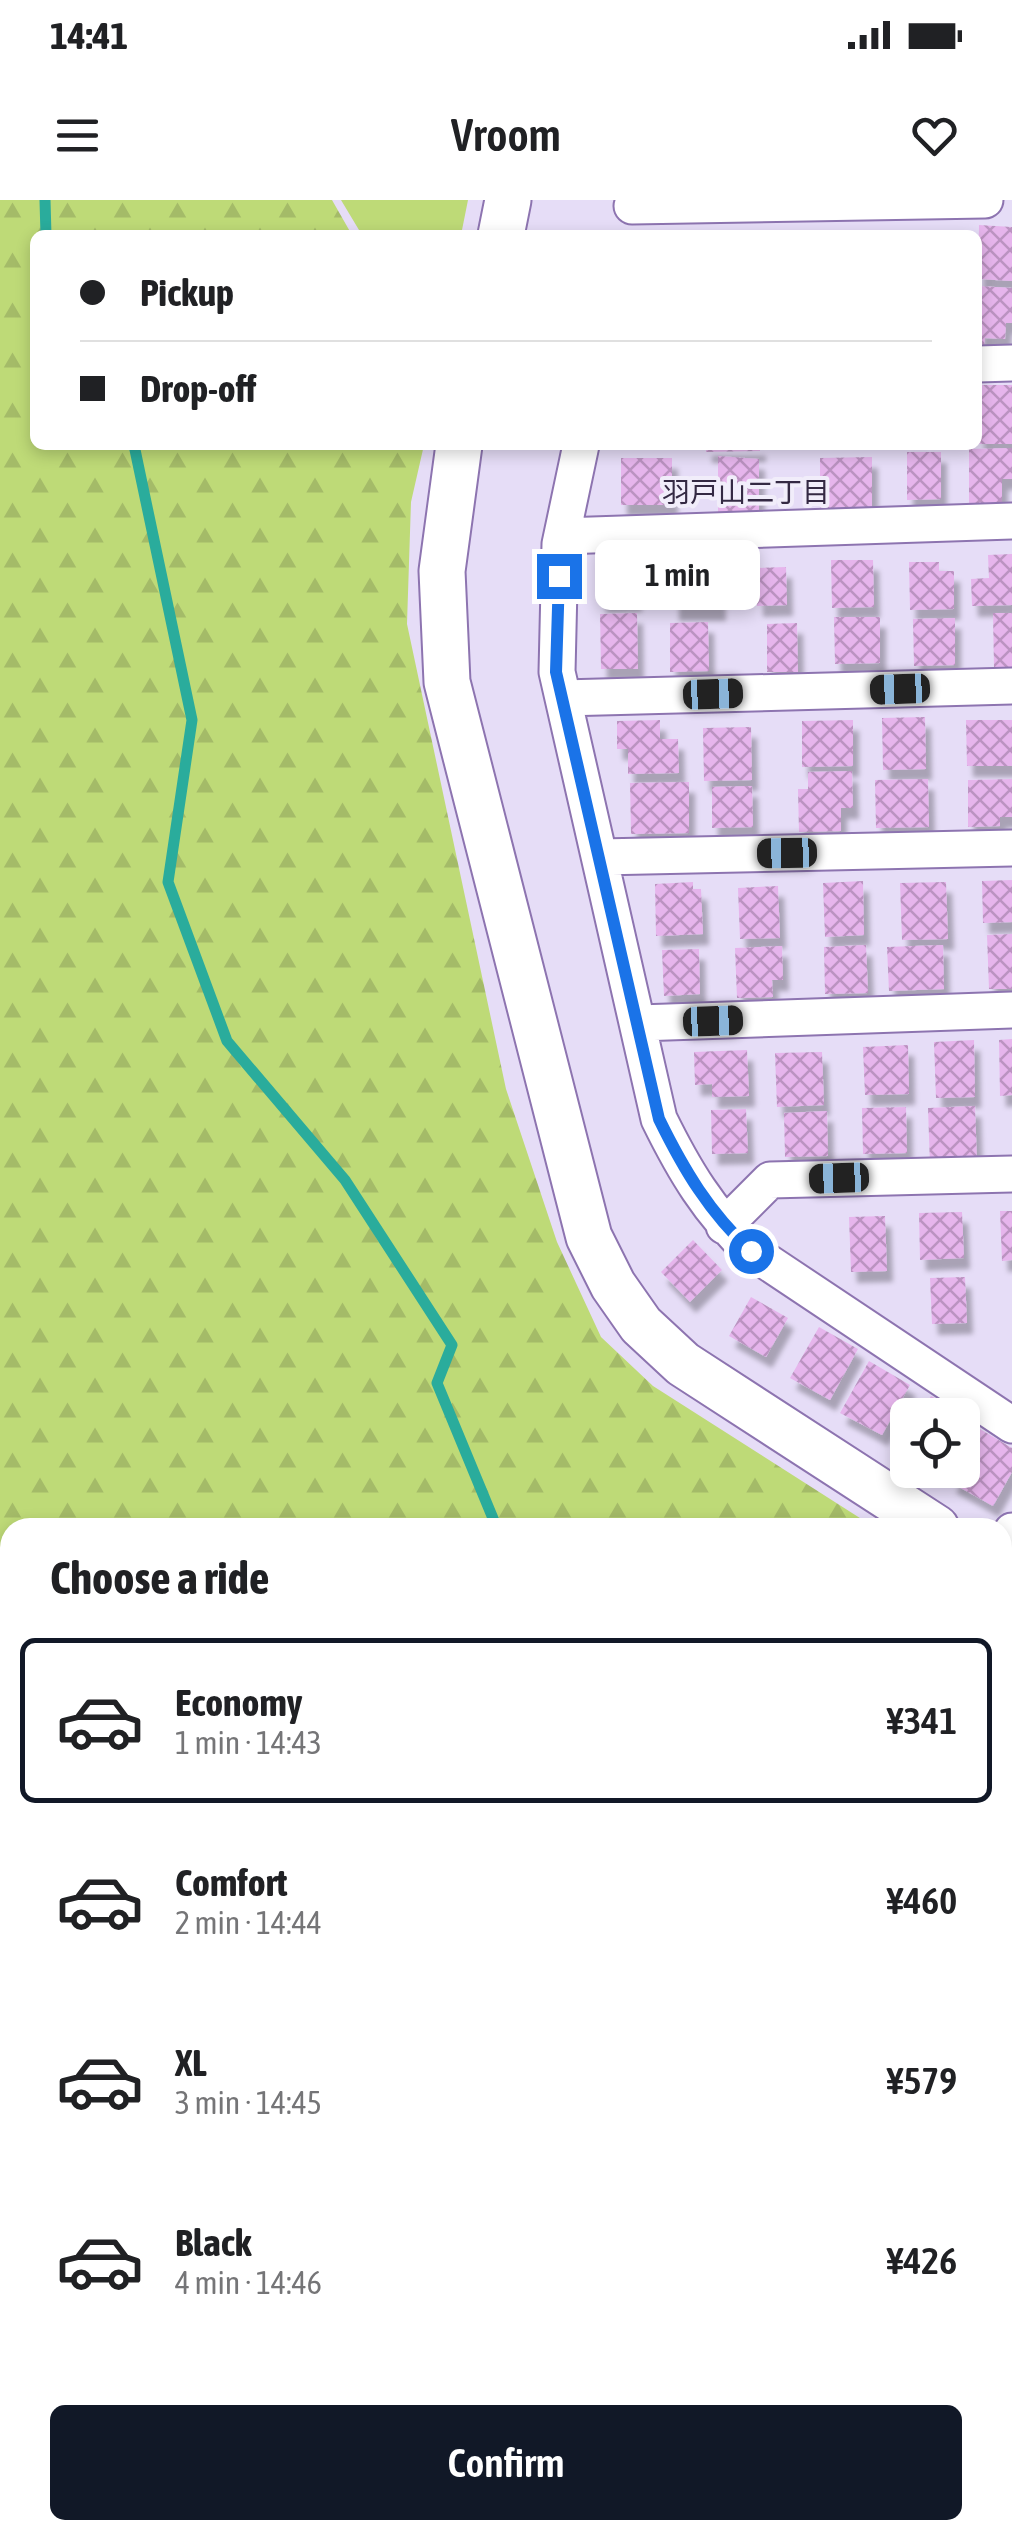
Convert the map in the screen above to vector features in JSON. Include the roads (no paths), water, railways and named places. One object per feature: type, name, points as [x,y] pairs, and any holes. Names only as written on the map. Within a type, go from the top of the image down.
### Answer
[{"type":"street","points":[[502,230],[508,200]]},
{"type":"street","points":[[630,213],[985,200]]},
{"type":"street","points":[[982,364],[1012,363]]},
{"type":"street","points":[[458,450],[442,571],[447,682],[589,1238],[613,1286],[641,1325],[683,1364],[921,1518]]},
{"type":"street","points":[[580,450],[562,536],[556,672],[659,1119],[688,1180],[724,1226],[751,1251],[1012,1424]]},
{"type":"street","points":[[562,536],[1012,522]]},
{"type":"street","points":[[563,698],[1012,686]]},
{"type":"street","points":[[600,857],[1012,848]]},
{"type":"street","points":[[639,1024],[1012,1010]]},
{"type":"street","points":[[724,1226],[770,1180],[1012,1174]]},
{"type":"waterway","points":[[45,200],[46,230]]},
{"type":"waterway","points":[[135,450],[192,720],[168,882],[227,1041],[345,1180],[452,1345],[437,1383],[493,1518]]},
{"type":"district","name":"羽戸山二丁目","points":[[746,492]]}]
